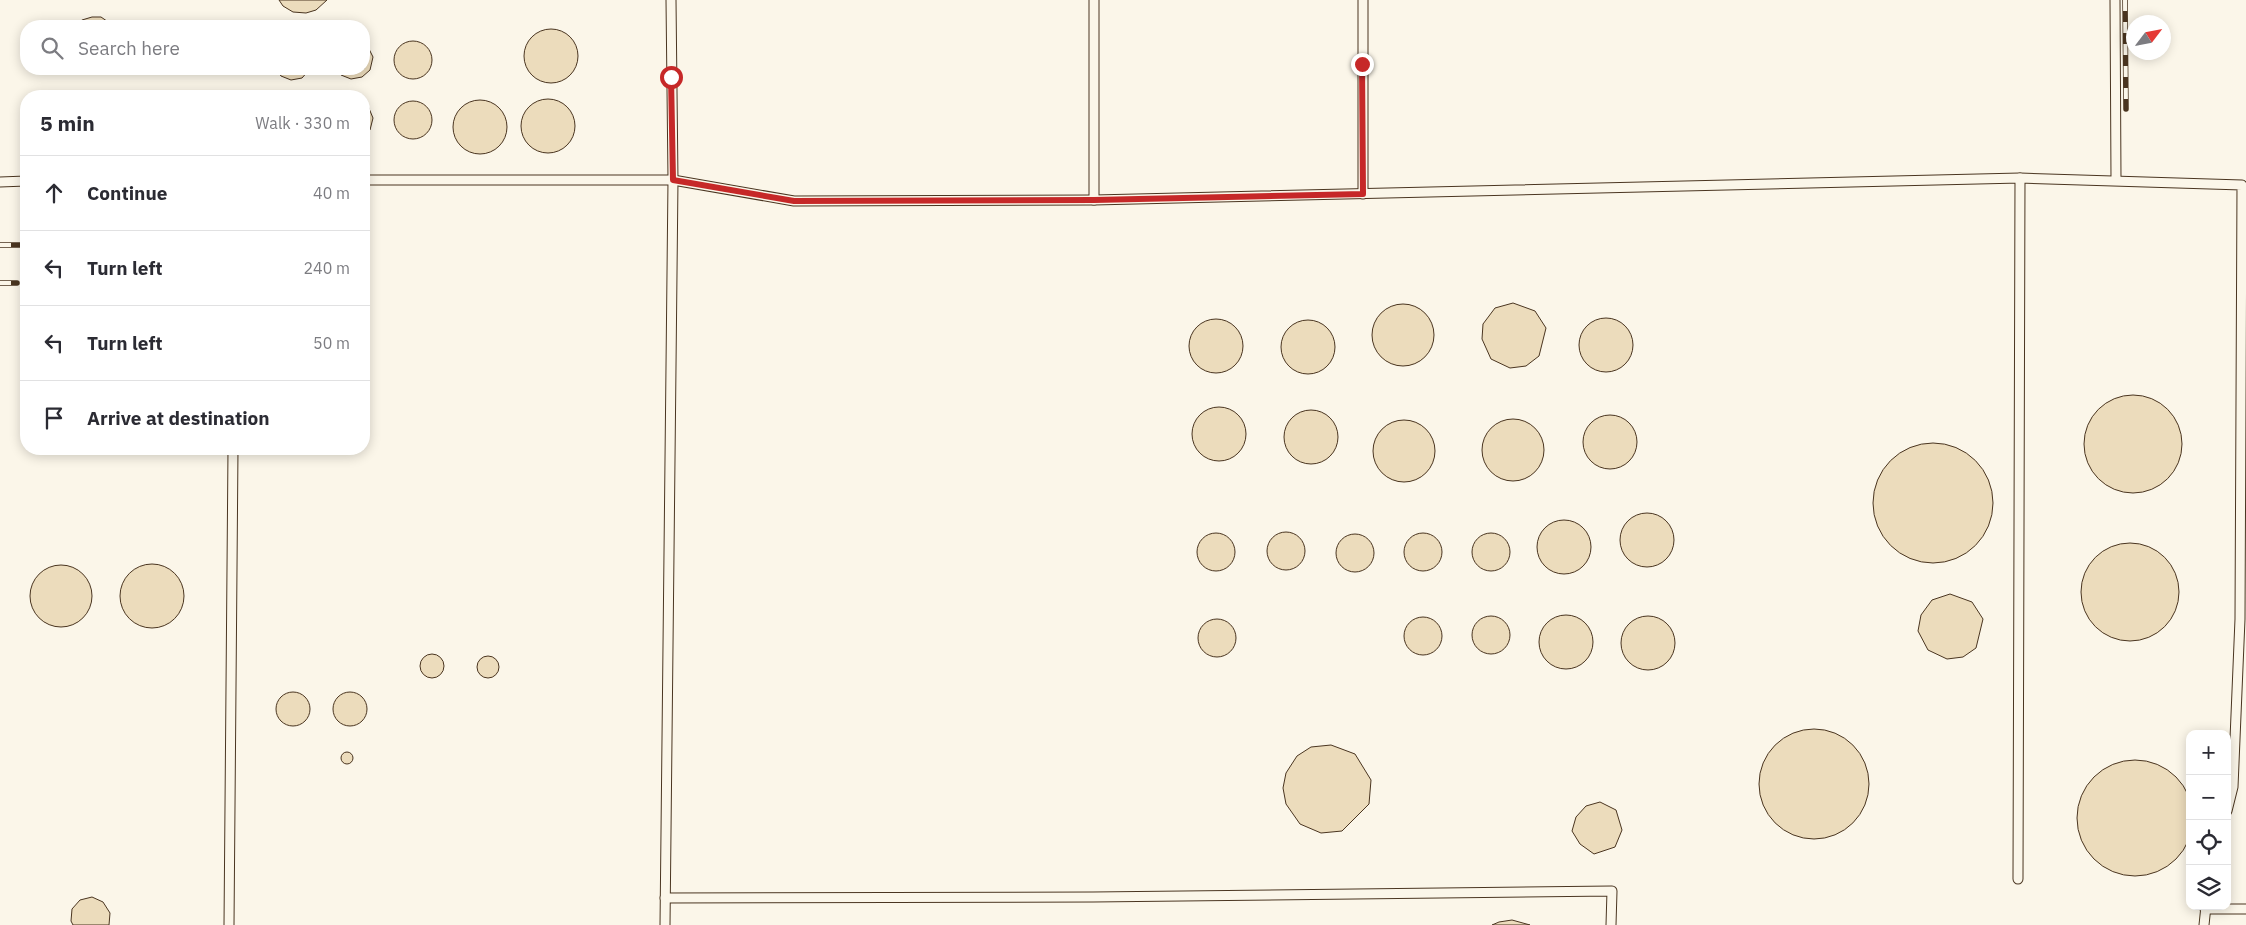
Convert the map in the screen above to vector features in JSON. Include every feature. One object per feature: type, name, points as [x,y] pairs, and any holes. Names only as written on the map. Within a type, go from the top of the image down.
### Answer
[{"type":"lane","points":[[665,925],[673,180],[671,0]]},
{"type":"lane","points":[[1094,0],[1094,200]]},
{"type":"lane","points":[[1363,0],[1363,194]]},
{"type":"lane","points":[[2115,0],[2116,180]]},
{"type":"lane","points":[[370,180],[673,180],[794,201],[1094,200],[2020,178],[2244,185],[2240,620],[2233,788],[2231,796]]},
{"type":"lane","points":[[2018,879],[2020,178]]},
{"type":"lane","points":[[0,182],[20,181]]},
{"type":"lane","points":[[229,925],[233,455]]},
{"type":"lane","points":[[665,898],[1113,897],[1612,892],[1611,925]]},
{"type":"lane","points":[[2231,909],[2246,909]]},
{"type":"lane","points":[[2204,925],[2205,910]]},
{"type":"building","points":[[279,0],[327,0],[316,10],[306,13],[293,12],[283,6]]},
{"type":"building","points":[[101,17],[105,20],[82,20]]},
{"type":"building","points":[[546,29],[556,29],[566,33],[574,41],[578,56],[574,71],[566,79],[556,83],[546,83],[536,79],[528,71],[524,61],[524,51],[528,41],[536,33]]},
{"type":"building","points":[[413,41],[427,46],[432,60],[427,74],[413,79],[399,74],[394,60],[399,46]]},
{"type":"building","points":[[370,51],[373,57],[370,70]]},
{"type":"building","points":[[305,75],[302,78],[291,80],[281,76]]},
{"type":"building","points":[[341,75],[364,75],[362,77],[351,79]]},
{"type":"building","points":[[543,99],[553,99],[563,103],[571,111],[575,126],[571,141],[563,149],[553,153],[543,153],[533,149],[525,141],[521,131],[521,121],[525,111],[533,103]]},
{"type":"building","points":[[475,100],[485,100],[495,104],[503,112],[507,127],[503,142],[495,150],[485,154],[475,154],[465,150],[457,142],[453,132],[453,122],[457,112],[465,104]]},
{"type":"building","points":[[413,101],[427,106],[432,120],[427,134],[413,139],[399,134],[394,120],[399,106]]},
{"type":"building","points":[[370,111],[373,118],[370,130]]},
{"type":"building","points":[[1513,303],[1535,311],[1546,328],[1539,356],[1526,366],[1510,368],[1491,359],[1482,339],[1483,324],[1495,308]]},
{"type":"building","points":[[1397,304],[1409,304],[1425,313],[1432,323],[1434,335],[1432,347],[1425,357],[1409,366],[1397,366],[1386,361],[1377,352],[1372,341],[1372,329],[1377,318],[1386,309]]},
{"type":"building","points":[[1606,318],[1616,320],[1625,326],[1631,335],[1633,345],[1631,355],[1625,364],[1616,370],[1606,372],[1596,370],[1587,364],[1581,355],[1579,345],[1581,335],[1587,326],[1596,320]]},
{"type":"building","points":[[1216,319],[1226,321],[1235,327],[1241,336],[1243,346],[1241,356],[1235,365],[1226,371],[1216,373],[1206,371],[1197,365],[1191,356],[1189,346],[1191,336],[1197,327],[1206,321]]},
{"type":"building","points":[[1308,320],[1318,322],[1327,328],[1333,337],[1335,347],[1333,357],[1327,366],[1318,372],[1308,374],[1298,372],[1289,366],[1283,357],[1281,347],[1283,337],[1289,328],[1298,322]]},
{"type":"building","points":[[2133,395],[2152,398],[2168,409],[2179,425],[2182,444],[2179,463],[2168,479],[2152,490],[2133,493],[2114,490],[2098,479],[2087,463],[2084,444],[2087,425],[2098,409],[2114,398]]},
{"type":"building","points":[[1219,407],[1229,409],[1238,415],[1244,424],[1246,434],[1244,444],[1238,453],[1229,459],[1219,461],[1209,459],[1200,453],[1194,444],[1192,434],[1194,424],[1200,415],[1209,409]]},
{"type":"building","points":[[1311,410],[1321,412],[1330,418],[1336,427],[1338,437],[1336,447],[1330,456],[1321,462],[1311,464],[1301,462],[1292,456],[1286,447],[1284,437],[1286,427],[1292,418],[1301,412]]},
{"type":"building","points":[[1610,415],[1620,417],[1629,423],[1635,432],[1637,442],[1635,452],[1629,461],[1620,467],[1610,469],[1600,467],[1591,461],[1585,452],[1583,442],[1585,432],[1591,423],[1600,417]]},
{"type":"building","points":[[1507,419],[1519,419],[1535,428],[1542,438],[1544,450],[1542,462],[1535,472],[1519,481],[1507,481],[1496,476],[1487,467],[1482,456],[1482,444],[1487,433],[1496,424]]},
{"type":"building","points":[[1398,420],[1410,420],[1426,429],[1433,439],[1435,451],[1433,463],[1426,473],[1410,482],[1398,482],[1387,477],[1378,468],[1373,457],[1373,445],[1378,434],[1387,425]]},
{"type":"building","points":[[1933,443],[1956,447],[1976,460],[1989,480],[1993,503],[1989,526],[1976,546],[1956,559],[1933,563],[1910,559],[1890,546],[1877,526],[1873,503],[1877,480],[1890,460],[1910,447]]},
{"type":"building","points":[[1647,513],[1657,515],[1666,521],[1672,530],[1674,540],[1672,550],[1666,559],[1657,565],[1647,567],[1637,565],[1628,559],[1622,550],[1620,540],[1622,530],[1628,521],[1637,515]]},
{"type":"building","points":[[1564,520],[1574,522],[1583,528],[1589,537],[1591,547],[1589,557],[1583,566],[1574,572],[1564,574],[1554,572],[1545,566],[1539,557],[1537,547],[1539,537],[1545,528],[1554,522]]},
{"type":"building","points":[[1286,532],[1300,537],[1305,551],[1300,565],[1286,570],[1272,565],[1267,551],[1272,537]]},
{"type":"building","points":[[1216,533],[1230,538],[1235,552],[1230,566],[1216,571],[1202,566],[1197,552],[1202,538]]},
{"type":"building","points":[[1423,533],[1437,538],[1442,552],[1437,566],[1423,571],[1409,566],[1404,552],[1409,538]]},
{"type":"building","points":[[1491,533],[1505,538],[1510,552],[1505,566],[1491,571],[1477,566],[1472,552],[1477,538]]},
{"type":"building","points":[[1355,534],[1369,539],[1374,553],[1369,567],[1355,572],[1341,567],[1336,553],[1341,539]]},
{"type":"building","points":[[2130,543],[2149,546],[2165,557],[2176,573],[2179,592],[2176,611],[2165,627],[2149,638],[2130,641],[2111,638],[2095,627],[2084,611],[2081,592],[2084,573],[2095,557],[2111,546]]},
{"type":"building","points":[[152,564],[164,567],[175,573],[181,584],[184,596],[181,608],[175,619],[164,625],[152,628],[140,625],[129,619],[123,608],[120,596],[123,584],[129,573],[140,567]]},
{"type":"building","points":[[61,565],[73,567],[83,574],[90,584],[92,596],[90,608],[83,618],[73,625],[61,627],[49,625],[39,618],[32,608],[30,596],[32,584],[39,574],[49,567]]},
{"type":"building","points":[[1950,594],[1972,602],[1983,619],[1976,648],[1963,657],[1947,659],[1928,650],[1918,631],[1921,615],[1932,600]]},
{"type":"building","points":[[1566,615],[1576,617],[1585,623],[1591,632],[1593,642],[1591,652],[1585,661],[1576,667],[1566,669],[1556,667],[1547,661],[1541,652],[1539,642],[1541,632],[1547,623],[1556,617]]},
{"type":"building","points":[[1491,616],[1505,621],[1510,635],[1505,649],[1491,654],[1477,649],[1472,635],[1477,621]]},
{"type":"building","points":[[1648,616],[1658,618],[1667,624],[1673,633],[1675,643],[1673,653],[1667,662],[1658,668],[1648,670],[1638,668],[1629,662],[1623,653],[1621,643],[1623,633],[1629,624],[1638,618]]},
{"type":"building","points":[[1423,617],[1437,622],[1442,636],[1437,650],[1423,655],[1409,650],[1404,636],[1409,622]]},
{"type":"building","points":[[1217,619],[1231,624],[1236,638],[1231,652],[1217,657],[1203,652],[1198,638],[1203,624]]},
{"type":"building","points":[[432,654],[441,657],[444,666],[441,675],[432,678],[423,675],[420,666],[423,657]]},
{"type":"building","points":[[488,656],[496,659],[499,667],[496,675],[488,678],[480,675],[477,667],[480,659]]},
{"type":"building","points":[[293,692],[305,697],[310,709],[305,721],[293,726],[281,721],[276,709],[281,697]]},
{"type":"building","points":[[350,692],[362,697],[367,709],[362,721],[350,726],[338,721],[333,709],[338,697]]},
{"type":"building","points":[[1814,729],[1835,733],[1853,745],[1865,763],[1869,784],[1865,805],[1853,823],[1835,835],[1814,839],[1793,835],[1775,823],[1763,805],[1759,784],[1763,763],[1775,745],[1793,733]]},
{"type":"building","points":[[1331,745],[1355,754],[1371,780],[1369,804],[1342,831],[1321,833],[1300,824],[1286,804],[1283,788],[1286,773],[1297,756],[1311,747]]},
{"type":"building","points":[[345,752],[349,752],[353,758],[349,764],[345,764],[341,760],[341,756]]},
{"type":"building","points":[[2124,761],[2146,761],[2167,770],[2183,786],[2186,792],[2186,844],[2176,859],[2167,866],[2146,875],[2124,875],[2103,866],[2087,850],[2078,829],[2078,807],[2087,786],[2103,770]]},
{"type":"building","points":[[1600,802],[1616,810],[1622,830],[1615,847],[1594,854],[1580,844],[1572,831],[1576,817],[1586,806]]},
{"type":"building","points":[[92,897],[103,902],[110,913],[109,925],[73,925],[71,921],[72,909],[80,900]]},
{"type":"building","points":[[1512,920],[1530,925],[1492,925],[1499,922]]},
{"type":"railway","points":[[2125,0],[2126,109]]},
{"type":"railway","points":[[0,245],[20,245]]},
{"type":"railway","points":[[0,283],[17,283]]},
{"type":"route","points":[[671,77],[673,180],[794,201],[1094,200],[1363,194],[1362,64]]}]
